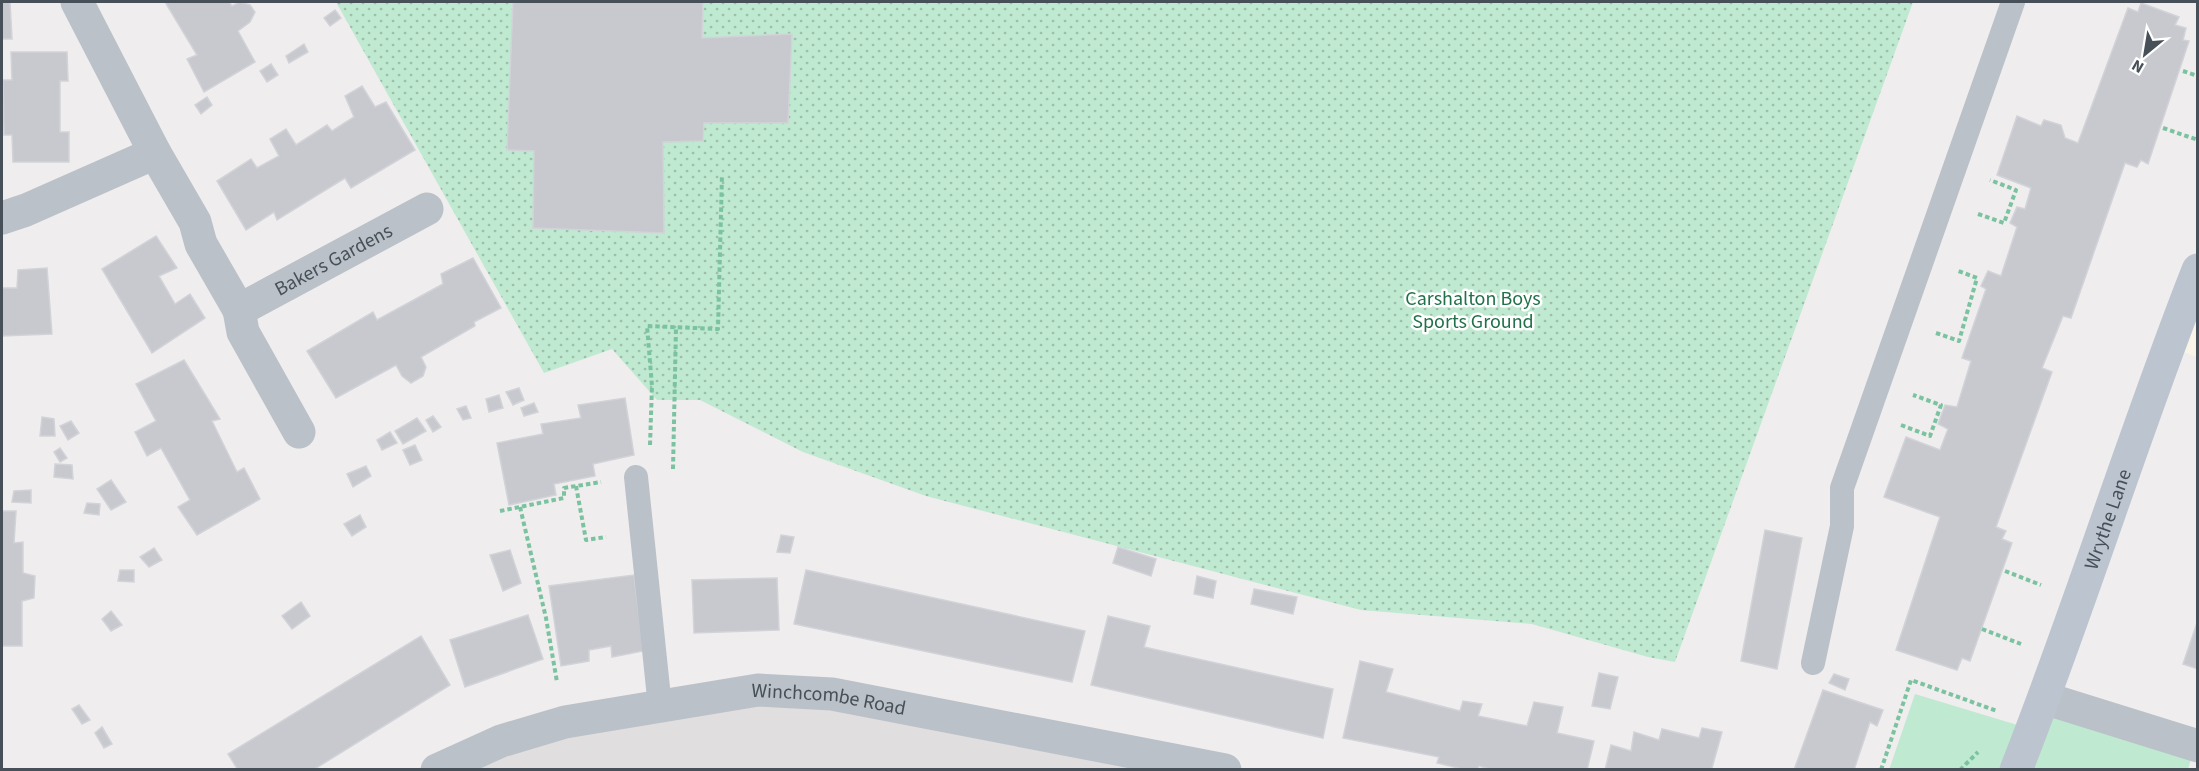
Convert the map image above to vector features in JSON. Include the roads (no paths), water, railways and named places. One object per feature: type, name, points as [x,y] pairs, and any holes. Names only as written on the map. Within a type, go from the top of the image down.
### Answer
[{"type":"main road","name":"Wrythe Lane","points":[[2016,770],[2168,346],[2198,270]]},
{"type":"street","points":[[77,2],[155,153],[195,222],[201,244],[239,310],[243,332],[299,432]]},
{"type":"street","points":[[2,218],[26,210],[155,153]]},
{"type":"street","name":"Bakers Gardens","points":[[239,310],[427,209]]},
{"type":"street","name":"Winchcombe Road","points":[[437,770],[501,741],[565,722],[758,690],[832,694],[1225,770]]},
{"type":"street","points":[[2039,710],[2198,746]]},
{"type":"lane","points":[[1813,663],[1842,526],[1842,488],[2013,2]]},
{"type":"lane","points":[[636,477],[660,707]]},
{"type":"park label","name":"Carshalton Boys Sports Ground","points":[[1473,310]]}]
